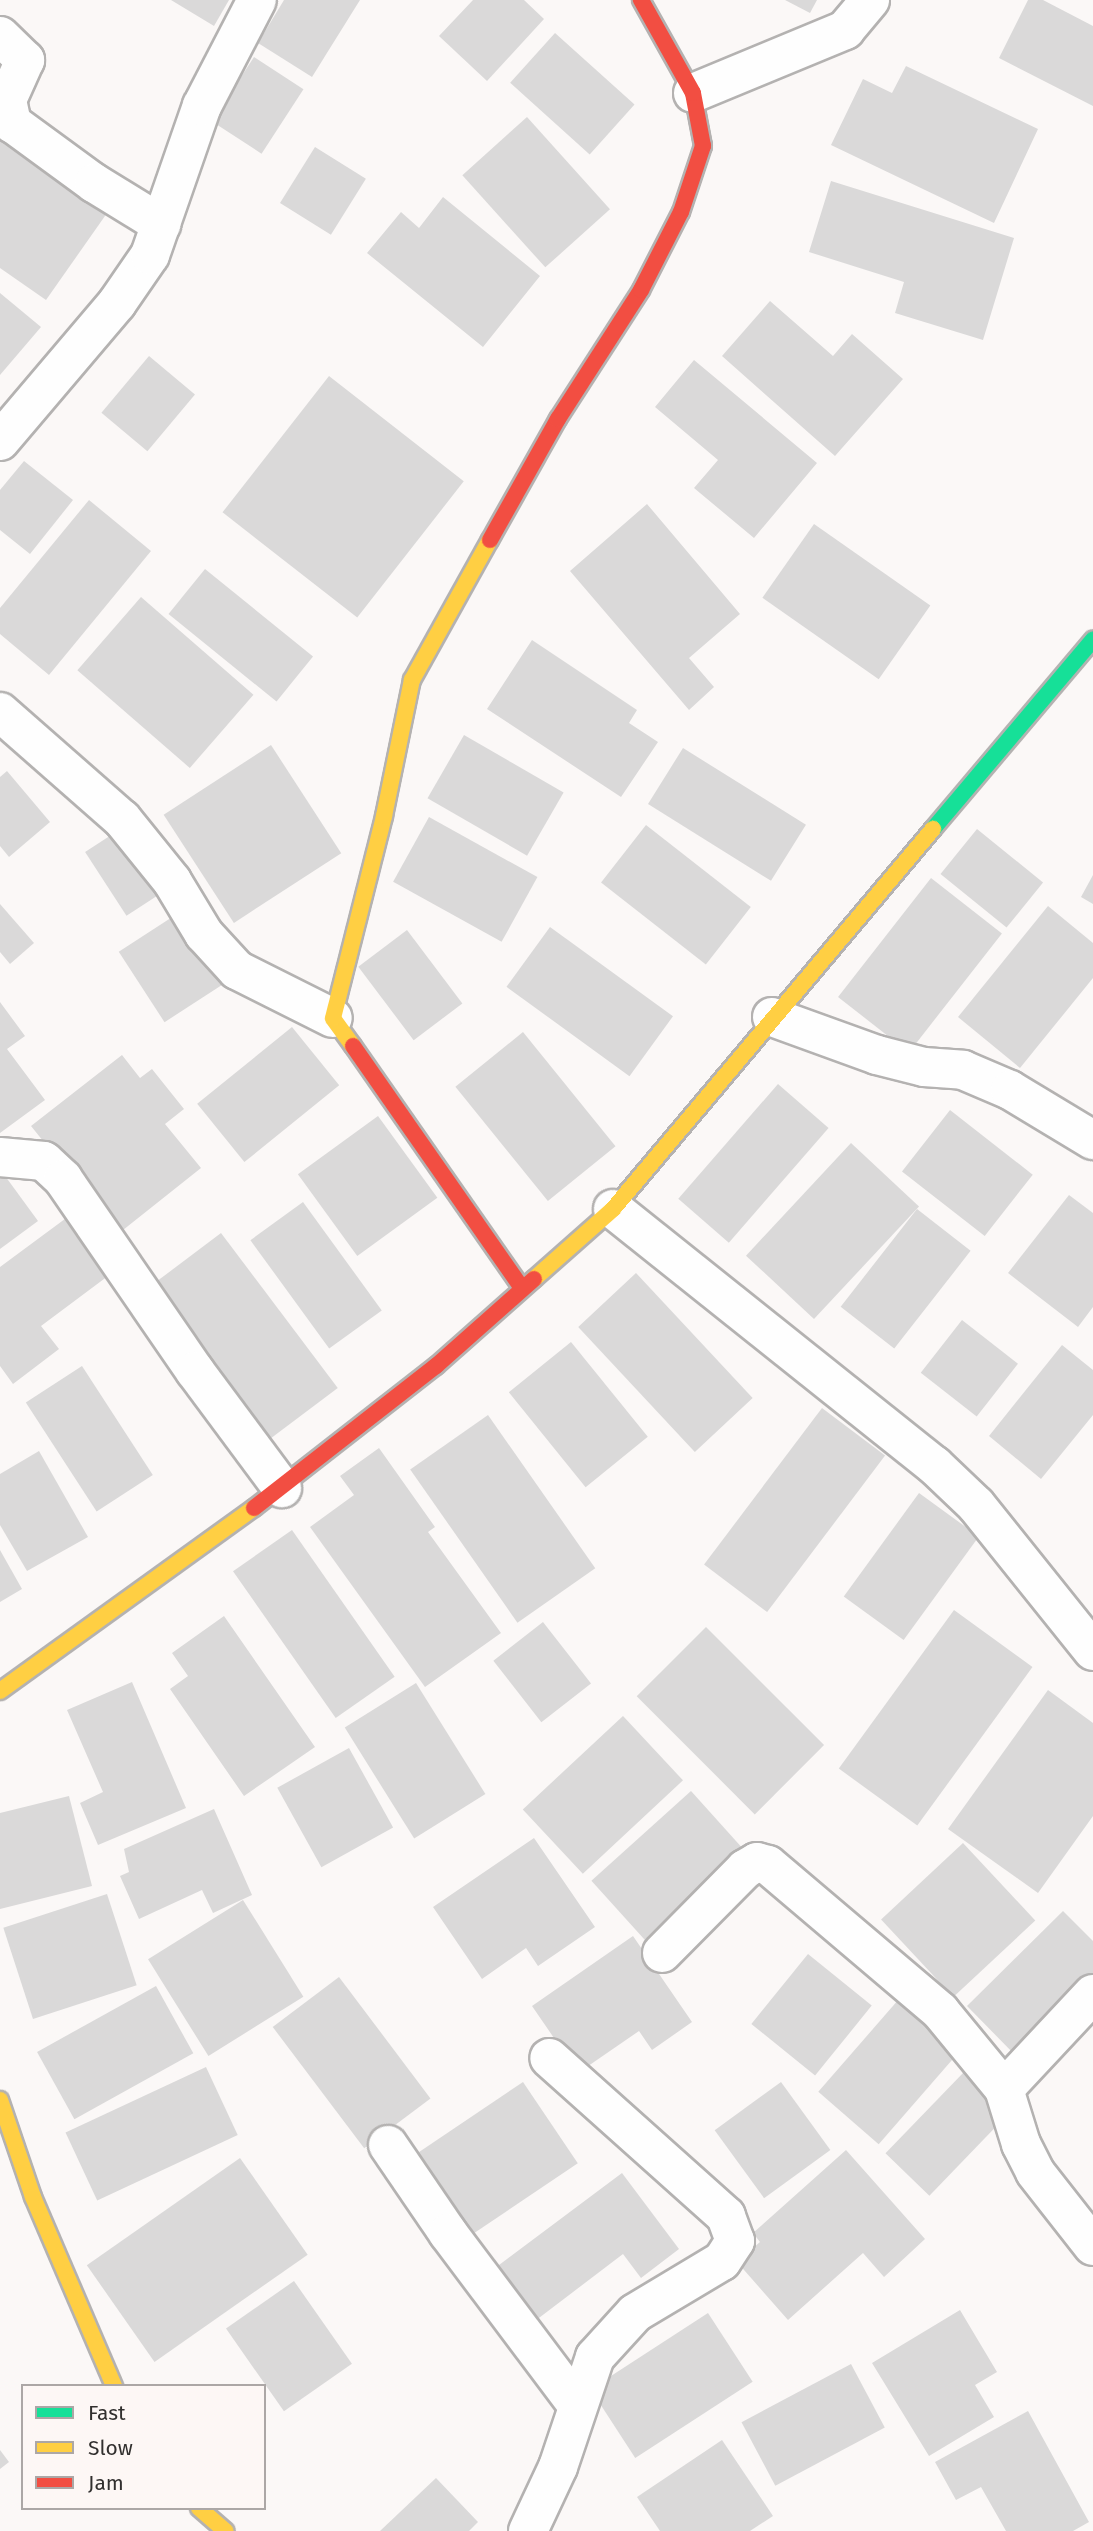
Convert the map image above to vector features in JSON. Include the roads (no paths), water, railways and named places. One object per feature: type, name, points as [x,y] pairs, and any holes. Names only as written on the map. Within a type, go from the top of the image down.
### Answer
[{"type":"street","points":[[0,441],[117,303],[150,256],[202,106],[257,0]]},
{"type":"street","points":[[333,1018],[381,828],[412,680],[558,419],[641,290],[681,212],[703,146],[693,93],[641,0]]},
{"type":"street","points":[[693,93],[845,30],[870,0]]},
{"type":"street","points":[[0,36],[25,60],[7,100],[12,123],[93,183],[161,224]]},
{"type":"street","points":[[0,1690],[282,1488],[436,1366],[521,1287],[613,1209],[772,1017],[1093,640]]},
{"type":"street","points":[[0,712],[122,819],[172,881],[204,934],[237,970],[333,1018],[521,1287]]},
{"type":"street","points":[[772,1017],[877,1055],[924,1067],[963,1070],[1010,1090],[1093,1140]]},
{"type":"street","points":[[0,1157],[44,1161],[63,1178],[195,1371],[282,1488]]},
{"type":"street","points":[[613,1209],[934,1465],[976,1505],[1093,1651]]},
{"type":"street","points":[[662,1953],[745,1869],[757,1862],[768,1865],[940,2011],[1004,2089],[1021,2144],[1035,2172],[1093,2246]]},
{"type":"street","points":[[1004,2089],[1093,1994]]},
{"type":"street","points":[[528,2531],[558,2467],[595,2357],[635,2313],[722,2261],[735,2241],[726,2216],[549,2058]]},
{"type":"street","points":[[0,2099],[33,2197],[113,2384]]},
{"type":"street","points":[[388,2145],[448,2233],[577,2405]]},
{"type":"street","points":[[201,2510],[225,2531]]}]
